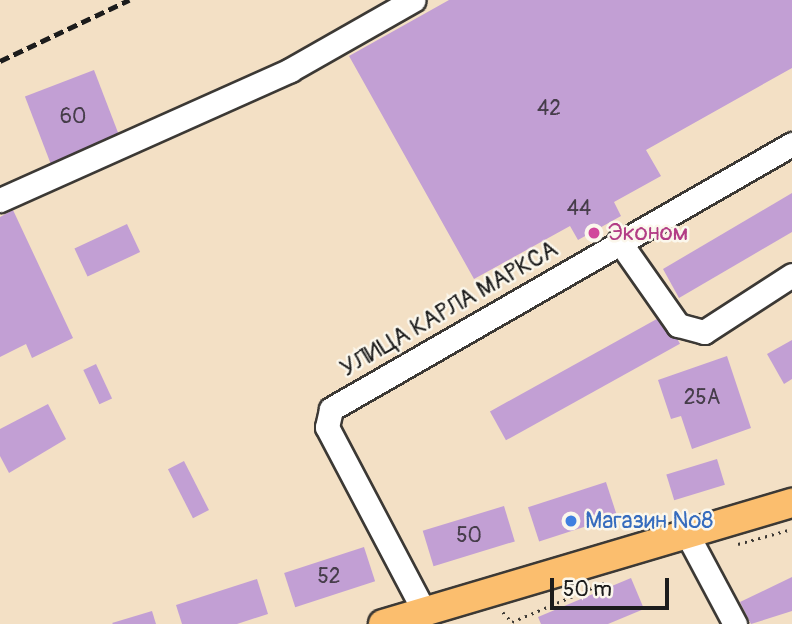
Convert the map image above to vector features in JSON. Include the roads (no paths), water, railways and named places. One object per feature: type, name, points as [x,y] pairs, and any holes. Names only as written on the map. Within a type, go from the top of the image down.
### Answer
[{"type":"main road","points":[[383,624],[792,503]]},
{"type":"street","points":[[0,201],[290,70],[413,0]]},
{"type":"street","name":"УЛИЦА КАРЛА МАРКСА","points":[[424,611],[327,426],[331,409],[618,241],[792,144]]},
{"type":"street","points":[[618,241],[678,325],[705,332],[792,275]]},
{"type":"street","points":[[687,534],[735,624]]},
{"type":"railway","points":[[0,61],[129,0]]},
{"type":"place","name":"Эконом","points":[[594,233]]},
{"type":"place","name":"Магазин №8","points":[[571,521]]}]
